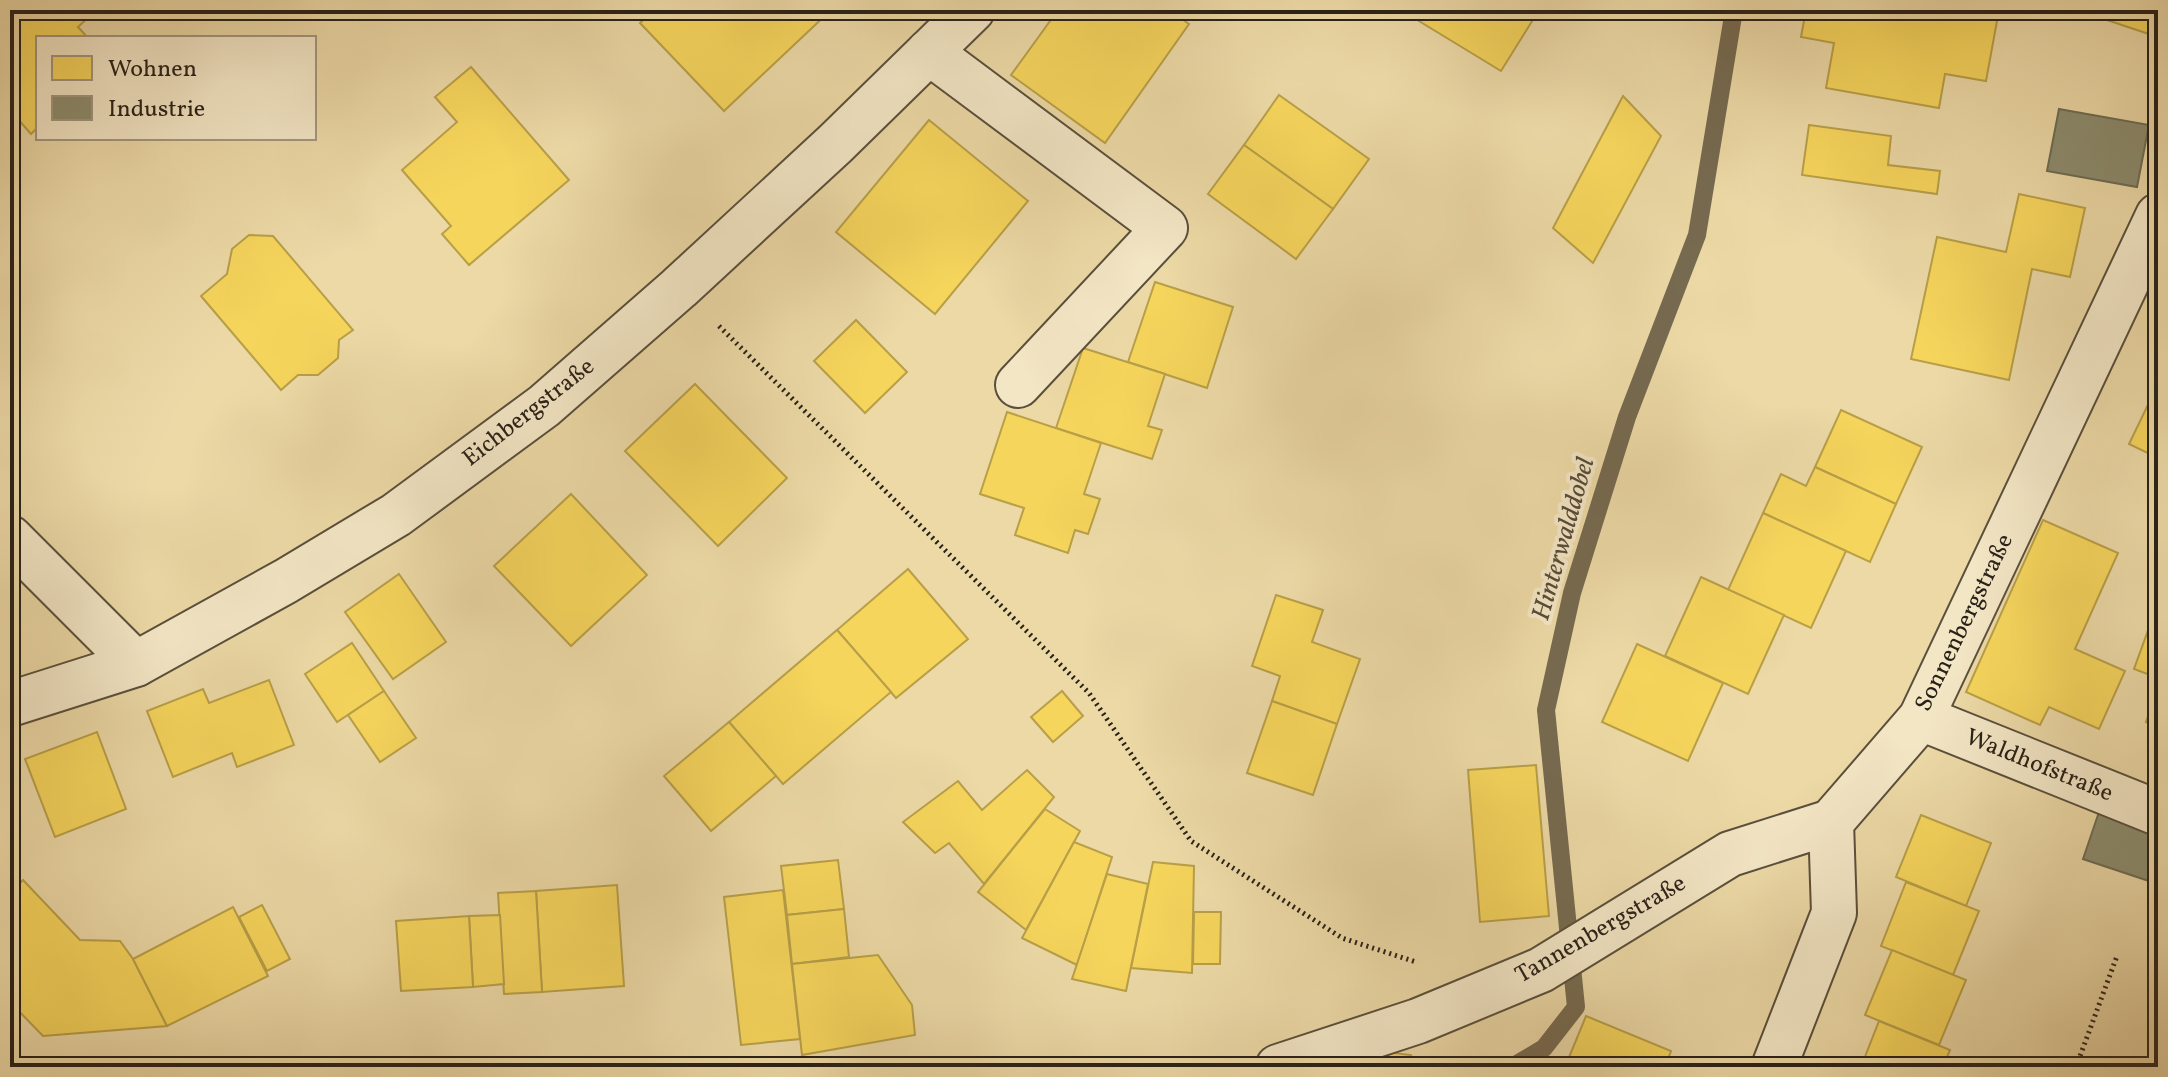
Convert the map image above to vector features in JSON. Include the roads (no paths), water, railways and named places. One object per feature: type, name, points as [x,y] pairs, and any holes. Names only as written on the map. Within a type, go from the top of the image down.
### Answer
[{"type":"street","name":"Eichbergstraße","points":[[10,704],[136,664],[286,581],[396,515],[544,406],[679,288],[835,144],[972,10]]},
{"type":"street","points":[[929,52],[1165,228],[1018,385]]},
{"type":"street","name":"Sonnenbergstraße","points":[[1831,822],[1921,718],[2158,216]]},
{"type":"street","points":[[10,538],[136,664]]},
{"type":"street","name":"Waldhofstraße","points":[[1921,718],[2158,813]]},
{"type":"street","points":[[1774,1067],[1834,913],[1831,822]]},
{"type":"street","name":"Tannenbergstraße","points":[[1278,1067],[1418,1021],[1541,970],[1730,854],[1831,822]]},
{"type":"waterway","name":"Hinterwalddobel","points":[[1512,1067],[1544,1048],[1576,1007],[1546,710],[1572,593],[1627,417],[1697,235],[1734,10]]}]
